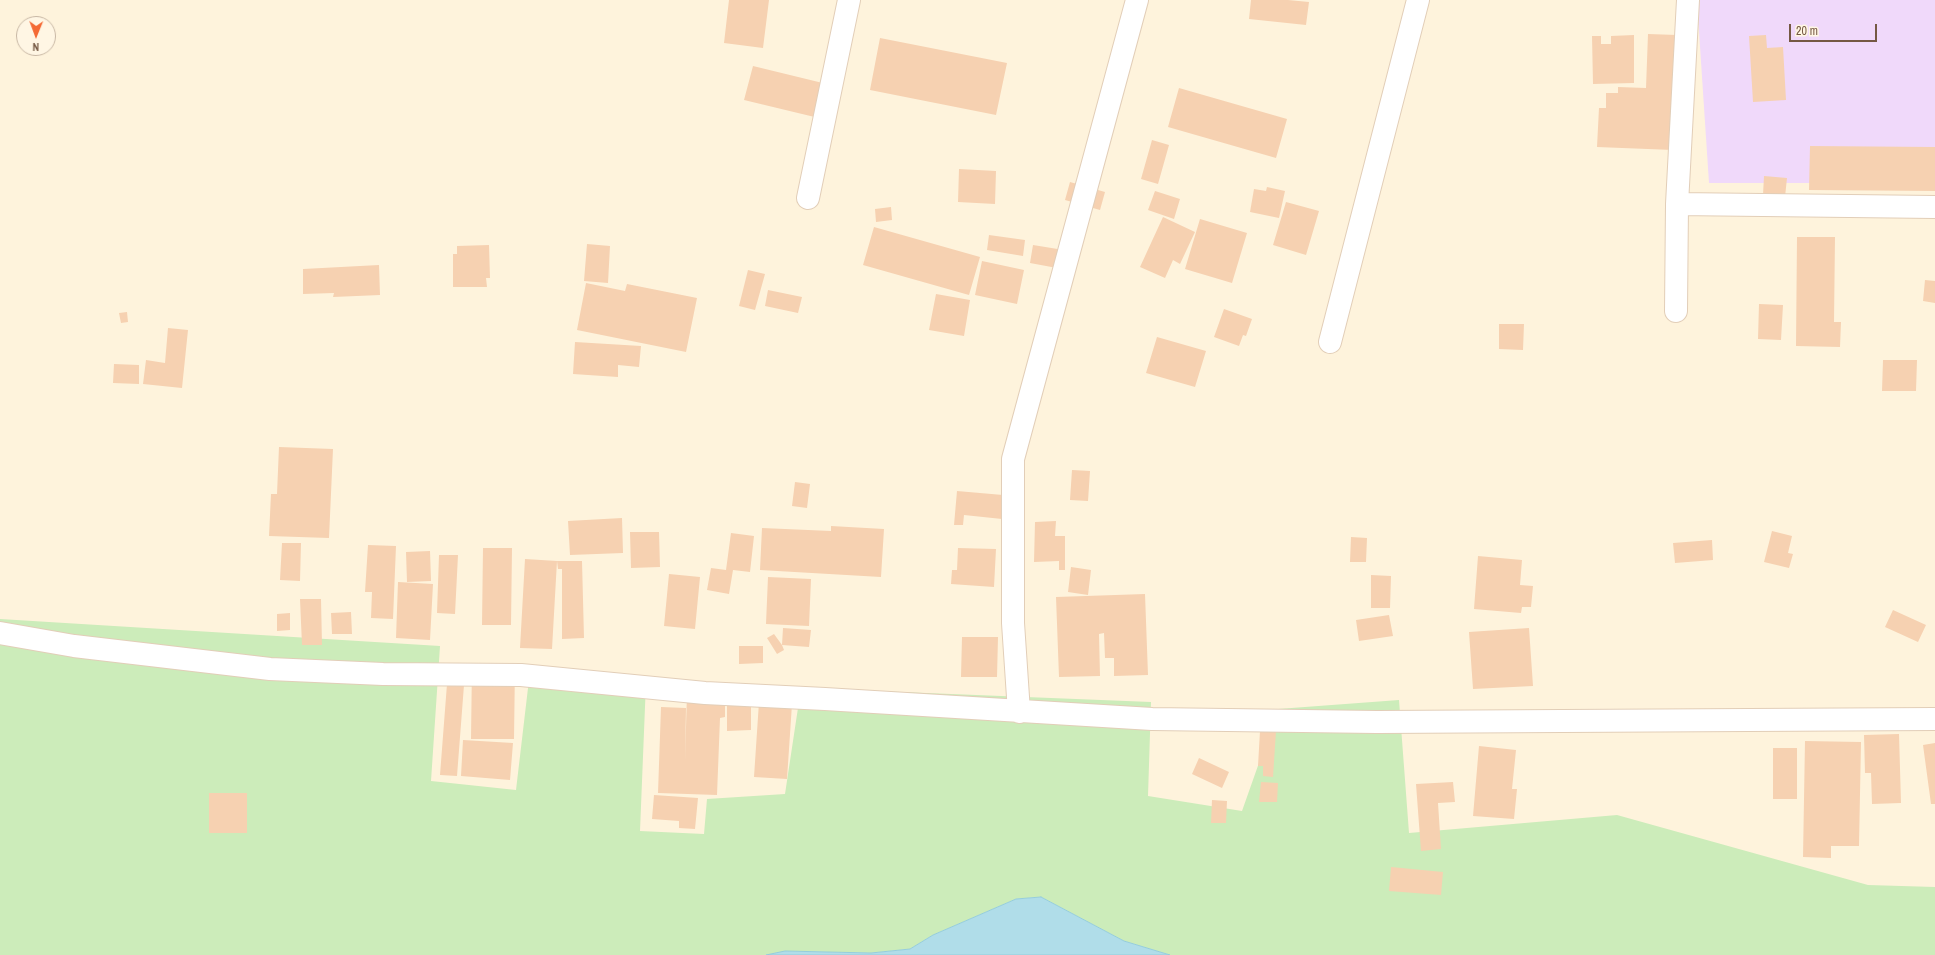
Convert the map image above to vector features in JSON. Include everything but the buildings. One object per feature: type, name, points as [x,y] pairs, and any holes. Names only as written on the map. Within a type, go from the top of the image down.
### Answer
[{"type":"street","points":[[808,198],[849,0]]},
{"type":"street","points":[[1019,712],[1013,622],[1013,459],[1136,0]]},
{"type":"street","points":[[1330,342],[1418,0]]},
{"type":"street","points":[[1676,311],[1677,204],[1688,0]]},
{"type":"street","points":[[1677,204],[1935,207]]},
{"type":"street","points":[[0,633],[74,646],[270,669],[383,674],[521,675],[705,693],[1152,719],[1377,722],[1935,719]]},
{"type":"shaded area","points":[[1935,0],[1935,183],[1709,183],[1697,1]]},
{"type":"green space","points":[[0,619],[440,646],[431,781],[516,790],[530,671],[646,682],[640,831],[704,834],[707,799],[785,794],[801,688],[1151,702],[1148,796],[1242,811],[1278,709],[1399,700],[1409,833],[1617,815],[1868,885],[1935,887],[1935,955],[1170,955],[1124,941],[1041,897],[1016,899],[933,935],[910,949],[871,953],[786,951],[766,955],[0,955]]},
{"type":"water","points":[[1041,897],[1124,941],[1170,955],[766,955],[785,951],[871,953],[910,949],[933,935],[1016,899]]}]
